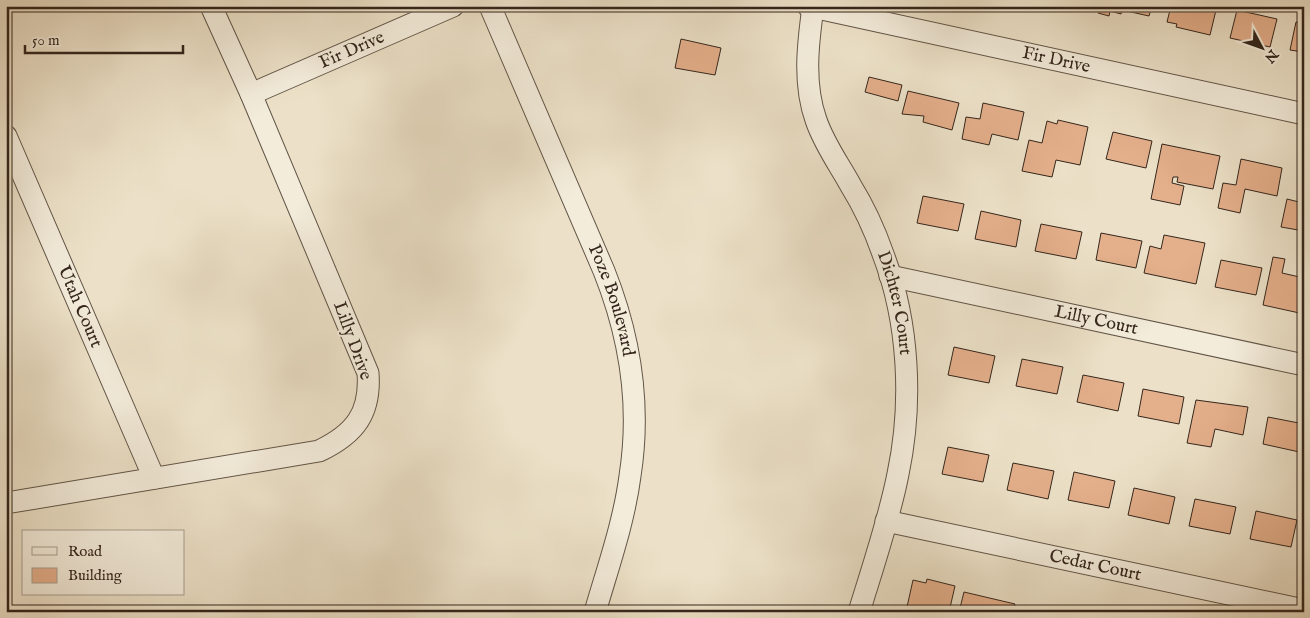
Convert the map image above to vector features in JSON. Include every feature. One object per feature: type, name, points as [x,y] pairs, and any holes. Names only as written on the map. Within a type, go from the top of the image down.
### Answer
[{"type":"street","name":"Lilly Drive","points":[[6,503],[319,451],[337,443],[351,431],[368,401],[368,372],[251,94],[211,6]]},
{"type":"street","name":"Fir Drive","points":[[251,94],[453,6]]},
{"type":"street","name":"Poze Boulevard","points":[[490,6],[604,271],[617,304],[626,338],[635,413],[632,461],[622,518],[595,612]]},
{"type":"street","name":"Fir Drive","points":[[810,7],[1304,114]]},
{"type":"street","name":"Dichter Court","points":[[810,7],[808,43],[809,88],[815,118],[827,146],[868,218],[890,276],[902,326],[906,384],[904,432],[898,473],[859,612]]},
{"type":"street","name":"Utah Court","points":[[6,136],[154,478]]},
{"type":"street","name":"Lilly Court","points":[[890,276],[1304,365]]},
{"type":"street","name":"Cedar Court","points":[[886,521],[1304,610]]},
{"type":"building","points":[[1099,6],[1152,6],[1149,16],[1122,10],[1121,14],[1110,11],[1109,16],[1098,13]]},
{"type":"building","points":[[1171,6],[1217,6],[1210,35],[1176,27],[1177,24],[1167,22]]},
{"type":"building","points":[[1237,10],[1277,19],[1270,47],[1230,38]]},
{"type":"building","points":[[1296,22],[1304,23],[1303,52],[1290,50]]},
{"type":"building","points":[[681,39],[721,48],[715,75],[675,68]]},
{"type":"building","points":[[869,77],[902,85],[898,101],[865,92]]},
{"type":"building","points":[[908,91],[959,103],[952,130],[923,122],[924,116],[902,114]]},
{"type":"building","points":[[983,103],[1024,112],[1018,140],[992,134],[989,145],[962,139],[966,117],[980,119]]},
{"type":"building","points":[[1058,120],[1088,127],[1080,165],[1056,160],[1052,177],[1022,171],[1029,140],[1042,143],[1047,121],[1057,124]]},
{"type":"building","points":[[1113,132],[1152,141],[1146,168],[1106,159]]},
{"type":"building","points":[[1162,144],[1220,156],[1213,189],[1177,182],[1178,177],[1173,177],[1172,183],[1184,186],[1180,205],[1151,199]]},
{"type":"building","points":[[1241,159],[1282,168],[1277,196],[1245,189],[1240,213],[1218,208],[1223,183],[1236,185]]},
{"type":"building","points":[[1304,182],[1304,231],[1281,227],[1287,199],[1299,202]]},
{"type":"building","points":[[923,196],[964,204],[958,231],[917,223]]},
{"type":"building","points":[[981,211],[1021,220],[1016,247],[975,239]]},
{"type":"building","points":[[1041,224],[1082,232],[1076,259],[1035,251]]},
{"type":"building","points":[[1101,233],[1142,241],[1136,268],[1096,260]]},
{"type":"building","points":[[1164,235],[1205,243],[1196,284],[1144,273],[1150,246],[1161,249]]},
{"type":"building","points":[[1273,257],[1285,259],[1282,273],[1304,278],[1304,314],[1263,305]]},
{"type":"building","points":[[1221,260],[1262,268],[1256,295],[1215,287]]},
{"type":"building","points":[[954,347],[995,356],[989,383],[948,375]]},
{"type":"building","points":[[1022,359],[1063,367],[1057,394],[1016,386]]},
{"type":"building","points":[[1083,375],[1124,383],[1118,411],[1077,402]]},
{"type":"building","points":[[1143,389],[1184,397],[1179,424],[1138,416]]},
{"type":"building","points":[[1196,400],[1248,407],[1243,435],[1215,429],[1211,447],[1187,443]]},
{"type":"building","points":[[1268,417],[1304,424],[1304,453],[1263,444]]},
{"type":"building","points":[[948,447],[989,455],[983,482],[942,474]]},
{"type":"building","points":[[1013,463],[1054,471],[1048,499],[1007,490]]},
{"type":"building","points":[[1074,472],[1115,481],[1109,508],[1068,500]]},
{"type":"building","points":[[1134,488],[1175,497],[1169,524],[1128,515]]},
{"type":"building","points":[[1195,499],[1236,507],[1230,534],[1189,526]]},
{"type":"building","points":[[1256,511],[1297,520],[1291,547],[1250,539]]},
{"type":"building","points":[[927,579],[955,586],[949,612],[926,612],[907,607],[913,580],[926,583]]},
{"type":"building","points":[[964,592],[1015,604],[1013,612],[959,612]]}]
